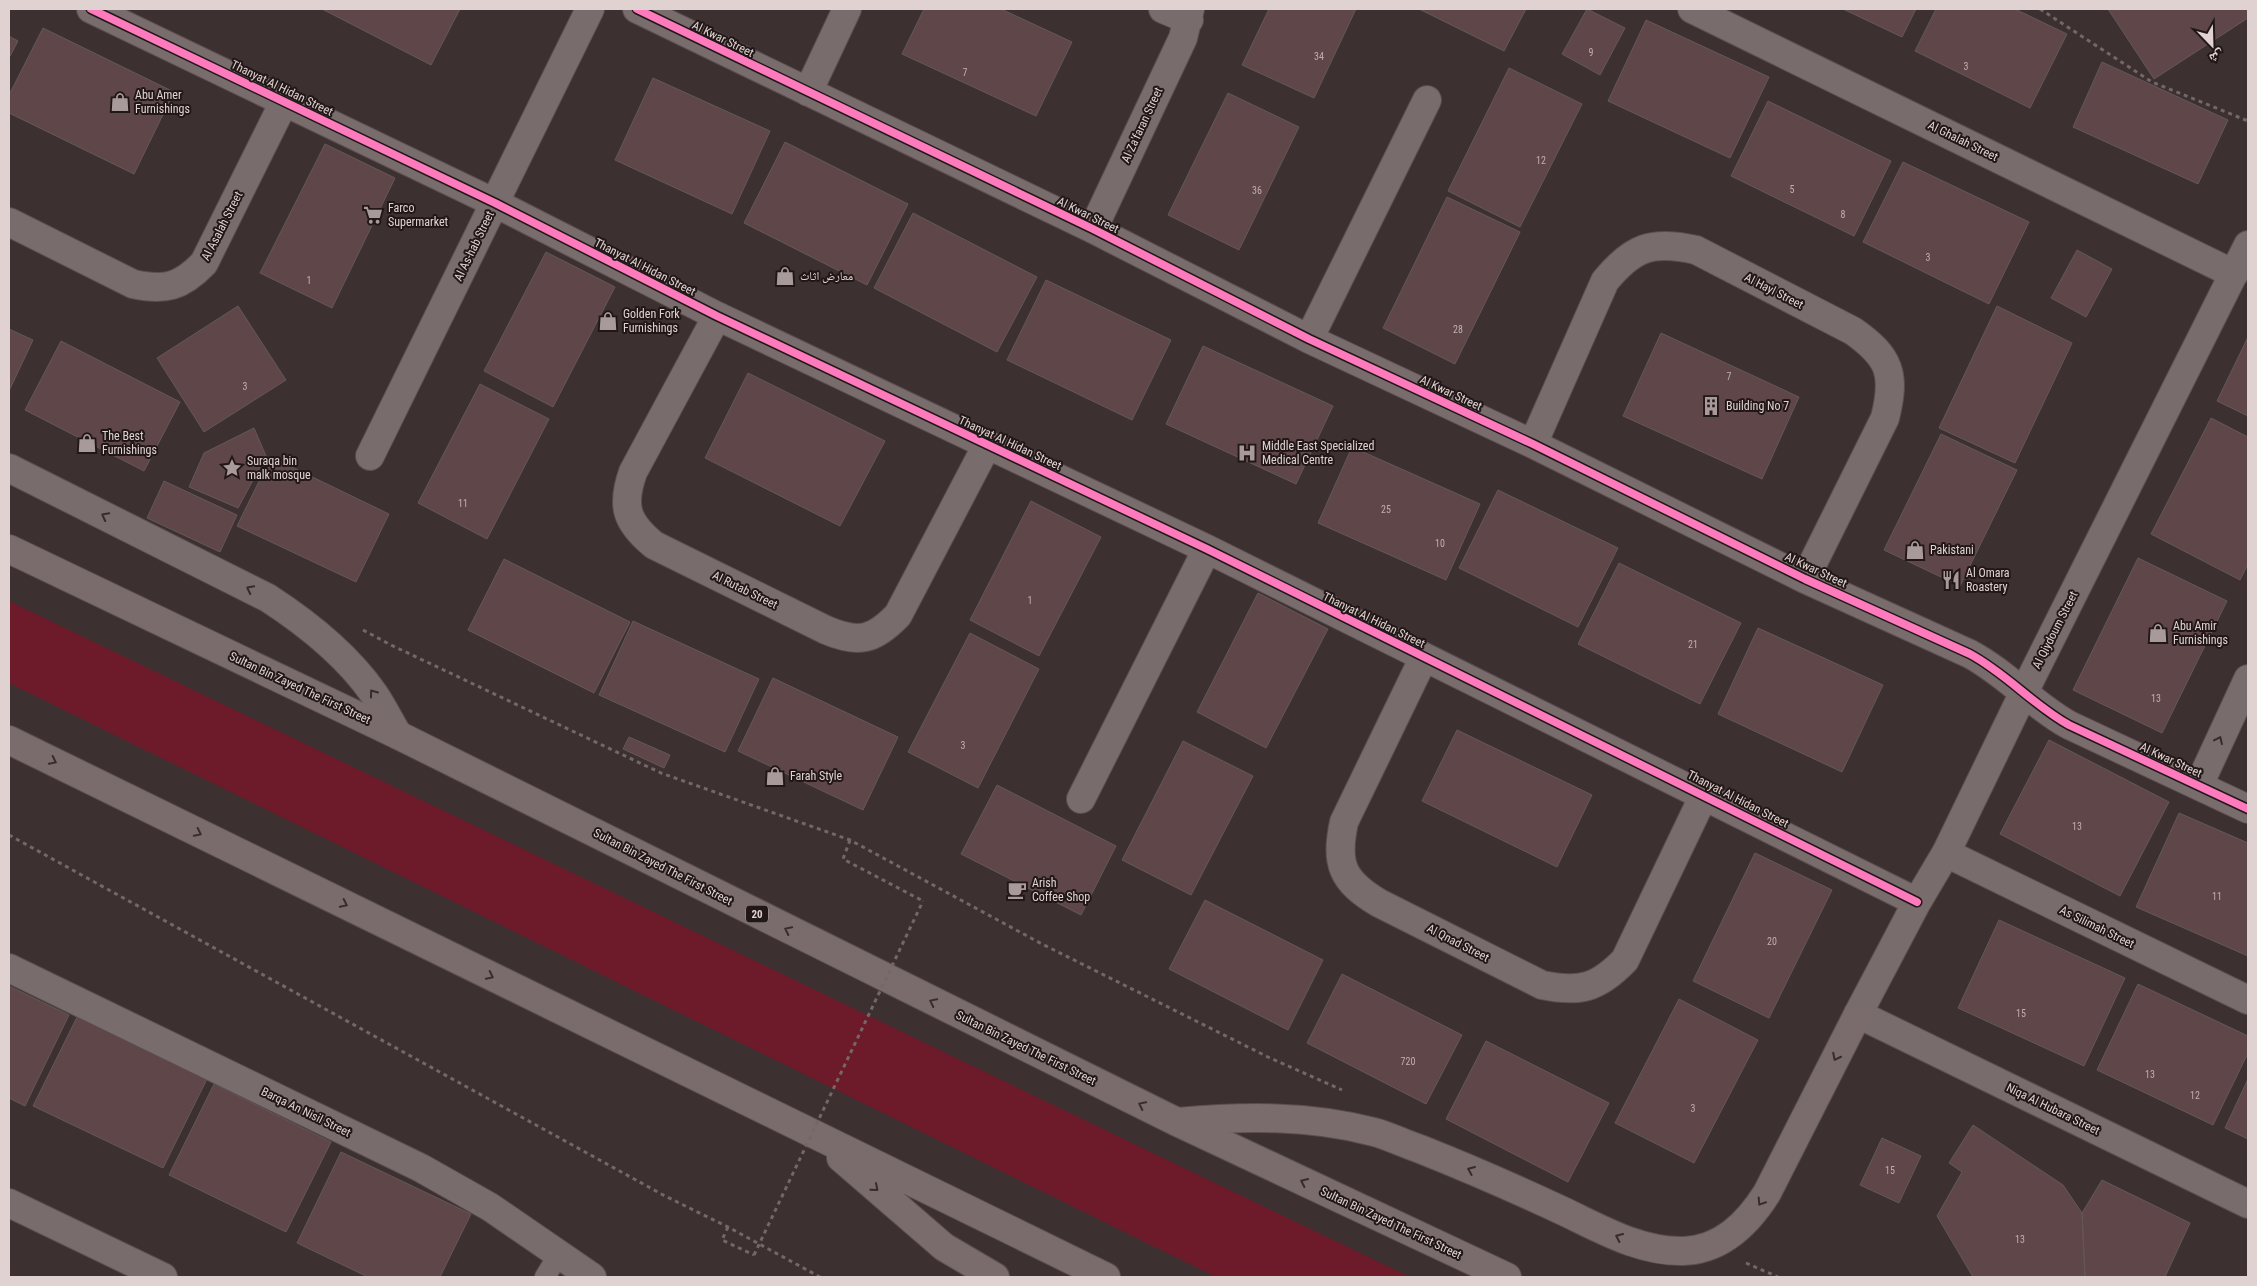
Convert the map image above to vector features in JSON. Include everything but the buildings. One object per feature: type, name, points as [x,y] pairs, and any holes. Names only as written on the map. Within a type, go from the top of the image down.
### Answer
[{"type":"main road","name":"Sultan Bin Zayed The First Street","points":[[9,550],[398,735],[1176,1122],[1507,1277]]},
{"type":"main road","points":[[9,740],[1106,1277]]},
{"type":"main road","points":[[1176,1122],[1235,1117],[1282,1118],[1328,1123],[1374,1132],[1440,1157],[1627,1241],[1656,1250],[1686,1251],[1715,1244],[1735,1232],[1752,1217],[1767,1193],[1858,1014]]},
{"type":"main road","points":[[811,1133],[944,1247],[974,1277]]},
{"type":"main road","points":[[944,1247],[995,1277]]},
{"type":"street","name":"Thanyat Al Hidan Street","points":[[91,9],[495,203],[717,316],[1207,549],[1917,902]]},
{"type":"street","name":"Al As-hab Street","points":[[370,456],[590,9]]},
{"type":"street","name":"Al Kwar Street","points":[[637,9],[1093,229],[1308,340],[1533,444],[1805,579],[1970,654],[1990,664],[2047,713],[2248,809]]},
{"type":"street","points":[[808,92],[847,9]]},
{"type":"street","name":"Al Za'faran Street","points":[[1093,229],[1183,38],[1189,14],[1163,9]]},
{"type":"street","name":"Al Ghalah Street","points":[[1692,9],[2234,274]]},
{"type":"street","points":[[1308,340],[1427,100]]},
{"type":"street","name":"Al Asalah Street","points":[[9,222],[133,284],[152,288],[172,286],[190,277],[204,263],[284,102]]},
{"type":"street","name":"Al Hayl Street","points":[[1533,444],[1605,281],[1621,261],[1644,249],[1670,244],[1696,250],[1853,331],[1874,346],[1888,367],[1892,392],[1885,418],[1805,579]]},
{"type":"street","name":"Al Qiydoum Street","points":[[1858,1014],[1917,902],[1946,853],[2024,692],[2248,245]]},
{"type":"street","name":"Al Rutab Street","points":[[717,316],[633,472],[626,492],[627,513],[638,532],[654,545],[826,630],[845,638],[865,638],[884,629],[898,615],[987,445]]},
{"type":"street","points":[[9,468],[268,598],[298,618],[326,641],[351,667],[374,694],[398,735]]},
{"type":"street","points":[[1081,799],[1207,549]]},
{"type":"street","name":"Al Qnad Street","points":[[1424,657],[1344,822],[1339,846],[1344,871],[1358,891],[1542,985],[1565,990],[1588,987],[1609,977],[1625,960],[1704,795]]},
{"type":"street","points":[[2199,784],[2248,679]]},
{"type":"street","name":"As Silimah Street","points":[[1946,853],[2248,1000]]},
{"type":"street","name":"Barqa An Nisil Street","points":[[9,968],[421,1168],[490,1207],[592,1277]]},
{"type":"street","name":"Niqa Al Hubara Street","points":[[1858,1014],[2248,1204]]},
{"type":"street","points":[[9,1203],[163,1277]]},
{"type":"lane","points":[[545,1277],[559,1254]]},
{"type":"path","points":[[2040,9],[2152,82],[2248,121]]},
{"type":"path","points":[[358,627],[391,645],[661,773],[850,840],[1042,944],[1345,1092]]},
{"type":"path","points":[[9,835],[664,1196],[728,1227],[820,1277]]},
{"type":"path","points":[[728,1227],[722,1240],[754,1255],[923,901],[842,859],[850,840]]},
{"type":"path","points":[[1715,1244],[1744,1263],[1778,1277]]},
{"type":"shaded area","points":[[9,601],[1410,1277],[1216,1277],[9,683]]},
{"type":"cycle path","points":[[91,9],[495,203],[717,316],[1207,549],[1917,902]]},
{"type":"cycle path","points":[[637,9],[1093,229],[1309,339],[1533,444],[1805,579],[1970,654],[2069,725],[2248,809]]},
{"type":"place","name":"Abu Amer Furnishings","points":[[120,102]]},
{"type":"place","name":"Farco Supermarket","points":[[373,215]]},
{"type":"place","name":"معارض اثاث","points":[[785,276]]},
{"type":"place","name":"Golden Fork Furnishings","points":[[608,321]]},
{"type":"place","name":"Building No 7","points":[[1711,406]]},
{"type":"place","name":"The Best Furnishings","points":[[87,443]]},
{"type":"place","name":"Middle East Specialized Medical Centre","points":[[1247,453]]},
{"type":"place","name":"Suraqa bin malk mosque","points":[[232,468]]},
{"type":"place","name":"Pakistani","points":[[1915,550]]},
{"type":"place","name":"Al Omara Roastery","points":[[1951,580]]},
{"type":"place","name":"Abu Amir Furnishings","points":[[2158,633]]},
{"type":"place","name":"Farah Style","points":[[775,776]]},
{"type":"place","name":"Arish Coffee Shop","points":[[1017,890]]}]
